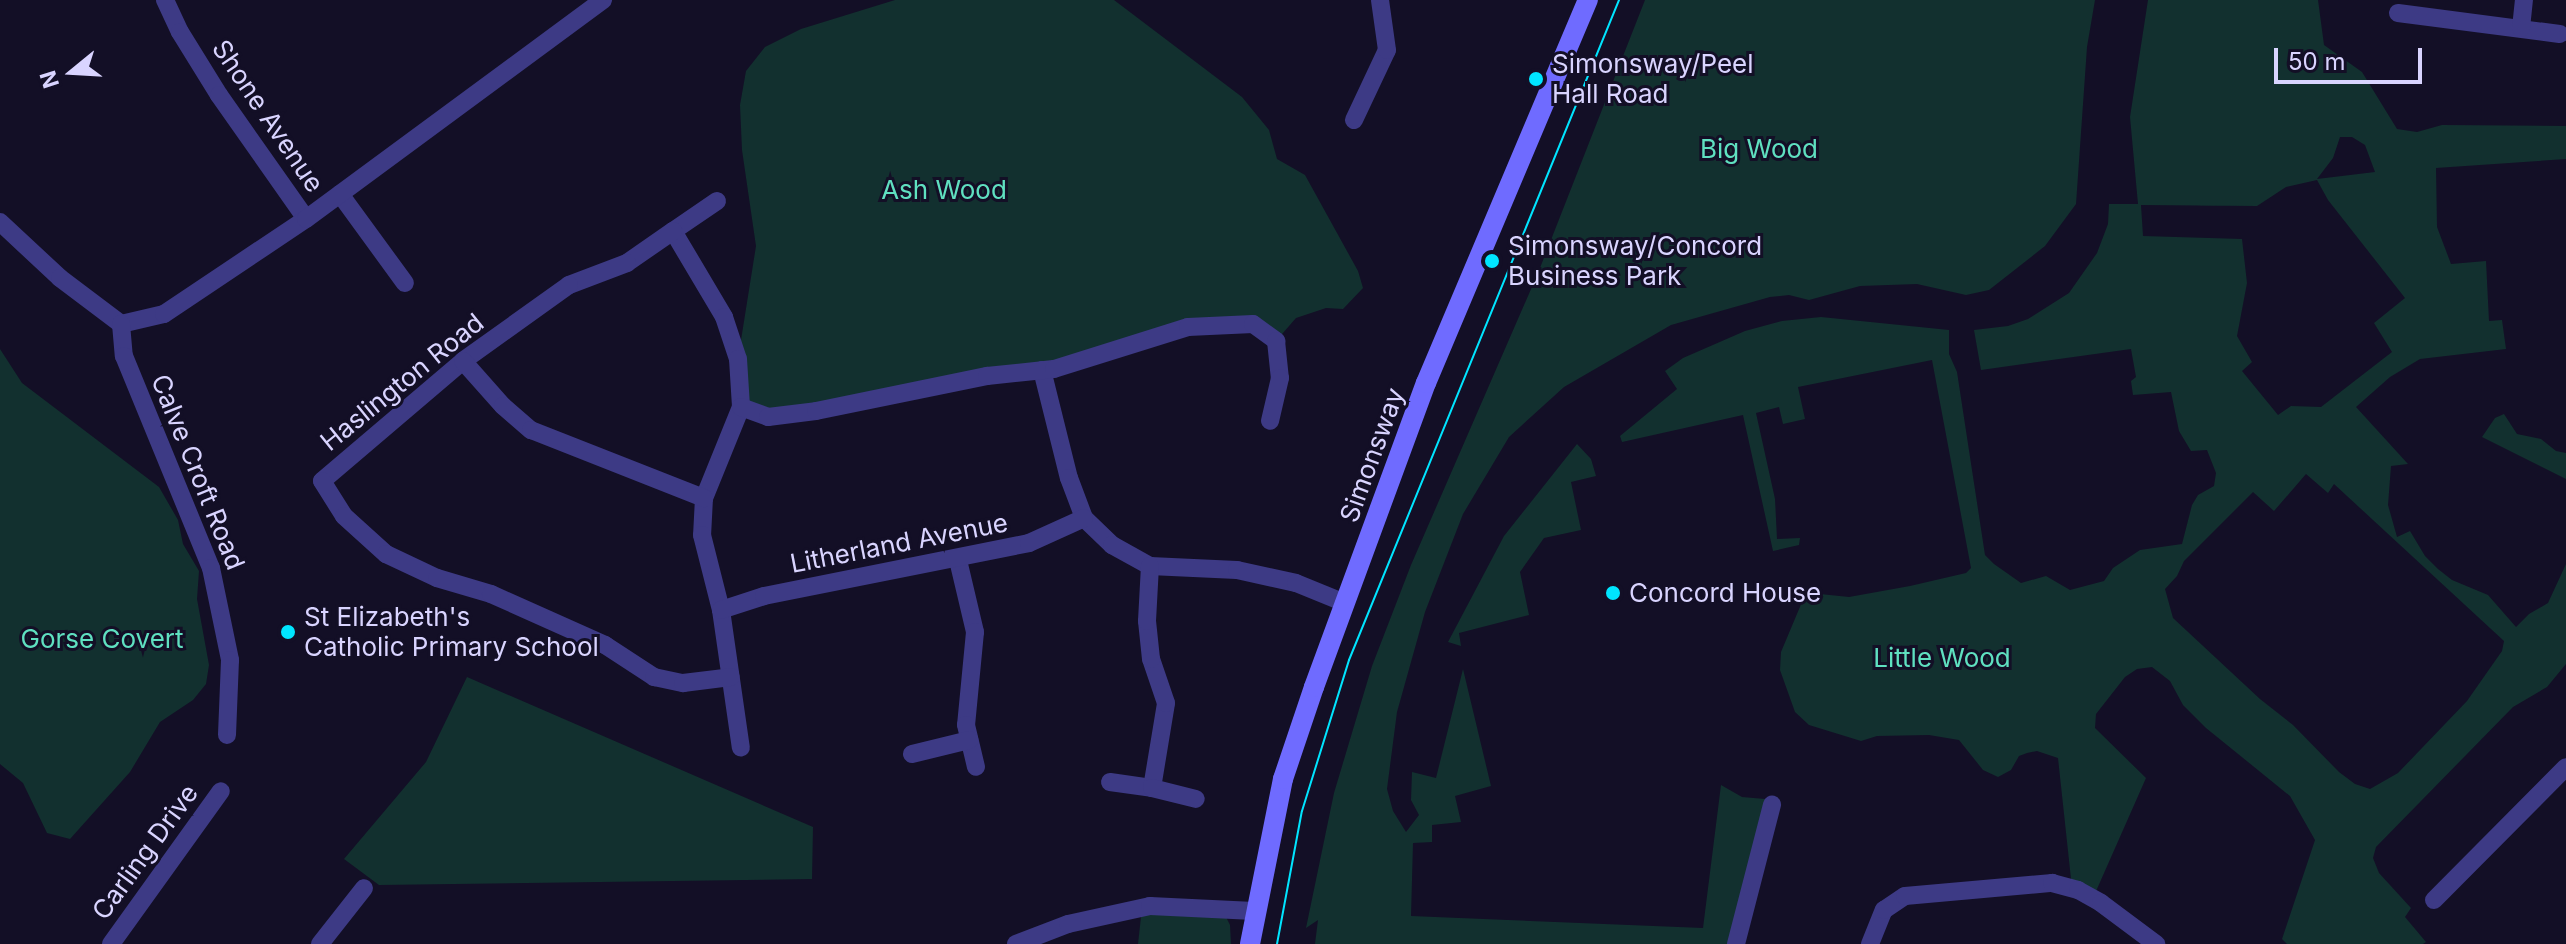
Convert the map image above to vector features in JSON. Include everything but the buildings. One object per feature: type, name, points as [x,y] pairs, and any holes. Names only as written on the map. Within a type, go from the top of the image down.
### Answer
[{"type":"street","name":"Shone Avenue","points":[[165,0],[180,32],[219,95],[306,219]]},
{"type":"street","points":[[0,222],[60,278],[121,324],[164,314],[306,219],[603,0]]},
{"type":"street","points":[[1354,120],[1387,50],[1380,0]]},
{"type":"street","name":"Simonsway","points":[[1250,944],[1254,911],[1283,779],[1345,603],[1426,383],[1588,0]]},
{"type":"street","points":[[2521,28],[2524,0]]},
{"type":"street","points":[[2398,13],[2560,34]]},
{"type":"street","points":[[340,194],[405,283]]},
{"type":"street","name":"Haslington Road","points":[[717,201],[627,263],[569,285],[463,361],[322,481],[344,516],[386,554],[437,578],[491,594],[605,645],[654,677],[683,683],[731,677]]},
{"type":"street","points":[[673,231],[724,317],[738,359],[741,407],[704,498],[702,535],[721,610],[741,748]]},
{"type":"street","name":"Calve Croft Road","points":[[121,324],[124,356],[211,568],[230,660],[227,735]]},
{"type":"street","points":[[741,407],[768,417],[792,414],[987,376],[1042,370],[1188,327],[1253,324],[1276,341],[1280,378],[1270,421]]},
{"type":"street","points":[[463,361],[503,406],[531,430],[704,498]]},
{"type":"street","points":[[1042,370],[1069,478],[1084,518],[1112,545],[1150,566],[1237,570],[1296,583],[1345,603]]},
{"type":"street","name":"Litherland Avenue","points":[[721,610],[764,596],[958,560],[1029,543],[1084,518]]},
{"type":"street","points":[[958,560],[975,632],[966,725],[976,767]]},
{"type":"street","points":[[1150,566],[1151,659],[1166,703],[1152,788]]},
{"type":"street","points":[[912,754],[969,740]]},
{"type":"street","points":[[2434,900],[2566,767]]},
{"type":"street","points":[[1110,782],[1196,799]]},
{"type":"street","name":"Carling Drive","points":[[111,944],[221,791]]},
{"type":"street","points":[[1736,944],[1772,805]]},
{"type":"street","points":[[1870,944],[1884,910],[1905,896],[2052,883],[2078,890],[2101,903],[2156,944]]},
{"type":"street","points":[[320,944],[364,888]]},
{"type":"street","points":[[1016,944],[1068,924],[1150,906],[1254,911]]},
{"type":"green space","name":"Ash Wood","points":[[895,0],[1114,0],[1242,97],[1269,130],[1277,159],[1305,175],[1358,271],[1363,288],[1343,309],[1326,308],[1296,318],[1276,341],[1253,325],[1188,327],[1081,360],[816,411],[741,407],[738,359],[756,246],[742,150],[740,105],[746,71],[765,47],[801,29]]},
{"type":"green space","name":"Big Wood","points":[[1645,0],[2095,0],[2087,47],[2076,204],[2045,246],[1989,290],[1966,295],[1917,284],[1860,286],[1809,300],[1789,295],[1770,297],[1671,325],[1564,387],[1509,437],[1463,514],[1425,612],[1397,712],[1387,789],[1393,811],[1406,832],[1419,815],[1411,800],[1412,772],[1436,778],[1463,669],[1491,786],[1455,796],[1461,822],[1432,825],[1432,842],[1413,843],[1411,916],[1703,928],[1721,785],[1742,797],[1765,799],[1772,805],[1736,944],[1315,944],[1318,920],[1306,928],[1334,793],[1372,666],[1411,565],[1538,273]]},
{"type":"green space","name":"Little Wood","points":[[2148,0],[2318,0],[2324,45],[2362,72],[2397,129],[2417,132],[2442,125],[2566,126],[2566,159],[2436,168],[2437,227],[2451,264],[2486,261],[2489,321],[2502,320],[2506,349],[2420,359],[2390,377],[2356,407],[2408,464],[2391,466],[2388,505],[2397,537],[2410,531],[2425,556],[2452,580],[2488,595],[2516,627],[2529,614],[2548,603],[2566,564],[2566,664],[2547,687],[2513,707],[2376,847],[2373,858],[2379,873],[2411,908],[2405,917],[2426,942],[2423,944],[2287,944],[2282,939],[2315,840],[2290,796],[2206,728],[2183,705],[2170,681],[2152,667],[2137,669],[2125,677],[2096,714],[2095,728],[2146,778],[2093,898],[2072,888],[2058,758],[2037,751],[2027,753],[2019,756],[2011,770],[1998,777],[1983,770],[1959,740],[1929,735],[1877,736],[1861,741],[1809,725],[1795,712],[1780,670],[1781,652],[1802,602],[1820,594],[1849,597],[1910,586],[1966,573],[1971,568],[1932,360],[1798,387],[1805,419],[1783,424],[1779,407],[1756,413],[1775,499],[1777,539],[1800,538],[1799,545],[1773,551],[1743,415],[1622,442],[1620,436],[1677,389],[1665,371],[1683,358],[1745,331],[1782,321],[1821,317],[1949,330],[1949,354],[1957,372],[1985,555],[1994,564],[2021,583],[2046,576],[2070,590],[2104,581],[2113,568],[2140,550],[2182,544],[2192,505],[2198,495],[2214,486],[2216,473],[2207,450],[2191,451],[2179,431],[2171,392],[2133,395],[2131,381],[2136,377],[2131,349],[1981,370],[1974,330],[2008,326],[2028,319],[2069,293],[2097,253],[2108,224],[2109,204],[2138,204],[2130,117]],"holes":[[[2340,137],[2352,137],[2365,145],[2375,172],[2317,179],[2333,158]],[[2317,180],[2328,200],[2405,298],[2374,323],[2392,352],[2321,407],[2291,406],[2278,415],[2242,371],[2252,362],[2237,336],[2247,283],[2242,239],[2143,236],[2141,205],[2257,206],[2286,187]],[[2306,474],[2328,493],[2334,484],[2504,641],[2502,651],[2467,701],[2398,773],[2370,789],[2355,784],[2339,772],[2293,725],[2260,699],[2173,618],[2165,589],[2177,576],[2184,561],[2253,492],[2274,511]]]},
{"type":"green space","name":"Gorse Covert","points":[[0,349],[22,383],[159,487],[178,520],[183,544],[199,571],[197,599],[209,665],[206,684],[193,700],[160,722],[130,772],[70,839],[47,833],[23,783],[0,764]]},
{"type":"green space","points":[[2504,414],[2517,434],[2541,439],[2556,451],[2566,453],[2566,479],[2482,437],[2495,418]]},
{"type":"green space","points":[[1577,444],[1591,459],[1596,476],[1571,482],[1581,530],[1544,538],[1520,572],[1529,615],[1459,633],[1461,646],[1448,642],[1504,536]]},
{"type":"green space","points":[[467,677],[813,827],[812,879],[379,885],[344,859],[426,762]]},
{"type":"green space","points":[[1142,908],[1222,909],[1230,925],[1231,944],[1138,944]]},
{"type":"tram line","points":[[1277,944],[1302,811],[1349,660],[1619,0]]},
{"type":"place","name":"Simonsway/Peel Hall Road","points":[[1536,79]]},
{"type":"place","name":"Simonsway/Concord Business Park","points":[[1492,261]]},
{"type":"place","name":"Concord House","points":[[1613,593]]},
{"type":"place","name":"St Elizabeth's Catholic Primary School","points":[[288,632]]}]
